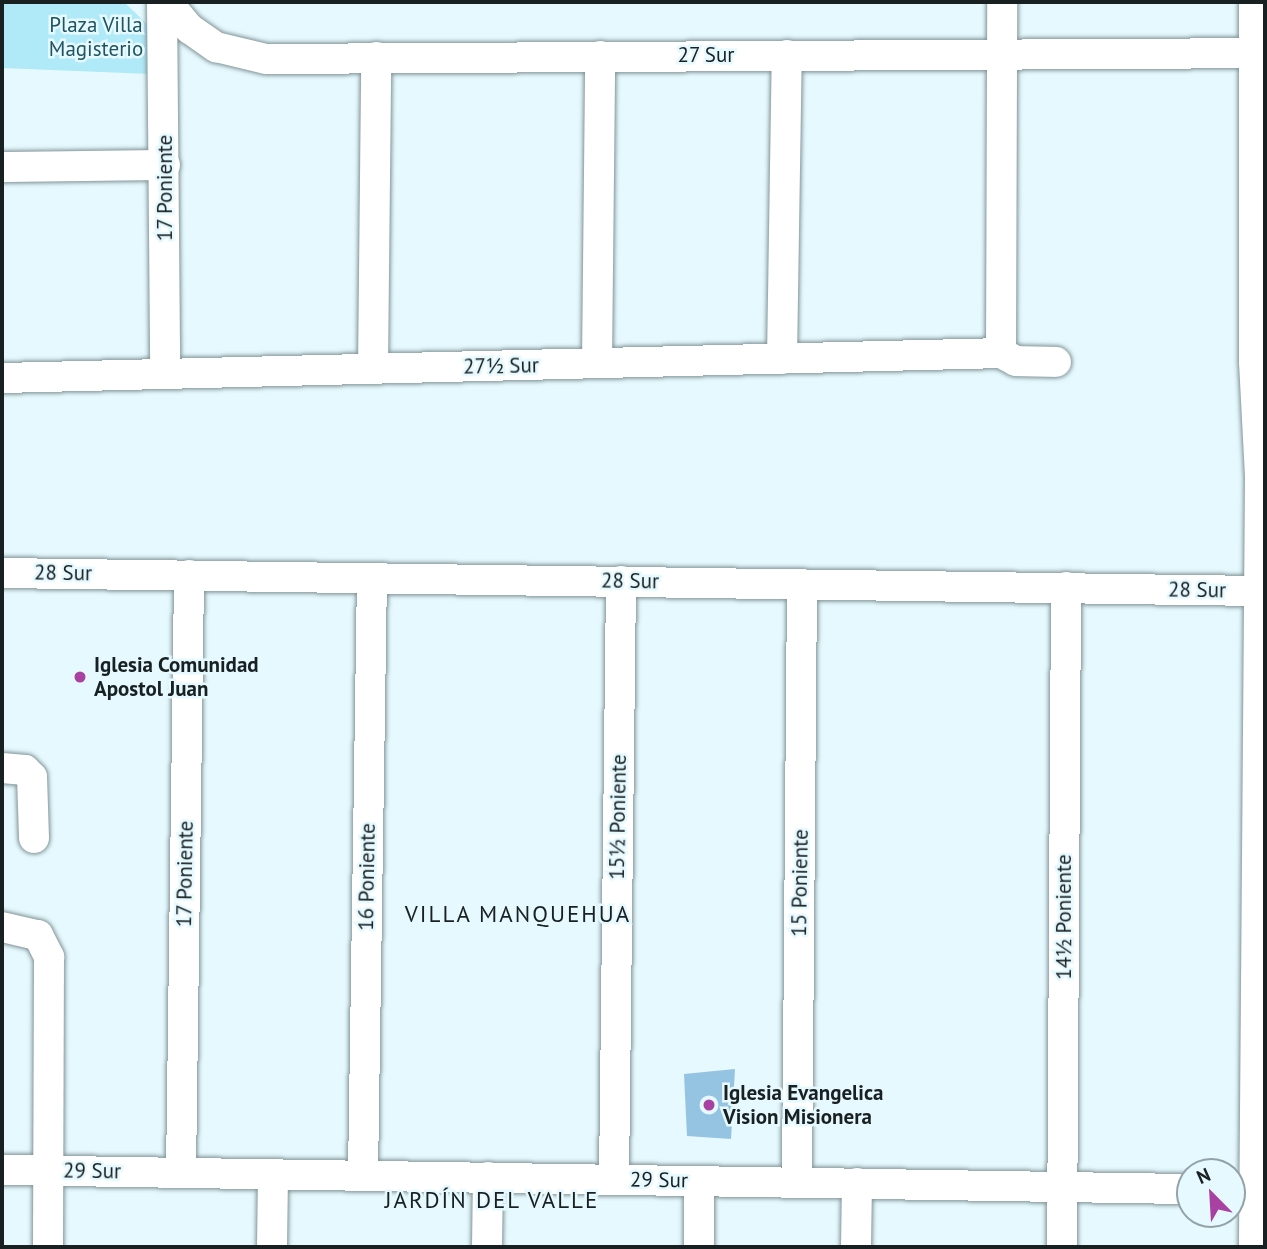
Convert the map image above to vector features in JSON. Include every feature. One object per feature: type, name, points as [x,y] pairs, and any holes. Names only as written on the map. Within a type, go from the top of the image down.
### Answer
[{"type":"street","name":"27 Sur","points":[[165,2],[190,29],[231,53],[266,59],[1260,53]]},
{"type":"street","name":"17 Poniente","points":[[165,2],[165,374]]},
{"type":"street","points":[[1001,353],[1002,2]]},
{"type":"street","points":[[1254,2],[1260,53],[1259,591],[1262,732],[1251,1189],[1254,1247]]},
{"type":"street","points":[[597,363],[600,55]]},
{"type":"street","points":[[782,359],[787,55]]},
{"type":"street","points":[[373,369],[376,57]]},
{"type":"street","points":[[2,167],[165,165]]},
{"type":"street","name":"27½ Sur","points":[[2,378],[1001,353],[1016,361],[1056,362]]},
{"type":"street","name":"28 Sur","points":[[2,573],[1259,591]]},
{"type":"street","name":"17 Poniente","points":[[181,1172],[189,575]]},
{"type":"street","name":"16 Poniente","points":[[363,1175],[372,578]]},
{"type":"street","name":"15½ Poniente","points":[[614,1180],[621,581]]},
{"type":"street","name":"15 Poniente","points":[[797,1182],[803,584]]},
{"type":"street","name":"14½ Poniente","points":[[1062,1247],[1066,587]]},
{"type":"street","points":[[2,768],[25,770],[32,777],[34,838]]},
{"type":"street","points":[[2,927],[38,935],[50,957],[48,1247]]},
{"type":"street","name":"29 Sur","points":[[2,1170],[1176,1189]]},
{"type":"street","points":[[272,1247],[273,1174]]},
{"type":"street","points":[[487,1247],[488,1177]]},
{"type":"street","points":[[699,1181],[699,1247]]},
{"type":"street","points":[[856,1247],[857,1183]]},
{"type":"green space","name":"Plaza Villa Magisterio","points":[[2,2],[124,2],[151,28],[151,74],[2,68]]},
{"type":"building","name":"Iglesia Evangelica Vision Misionera","points":[[735,1069],[731,1139],[687,1136],[684,1074]]},
{"type":"place","name":"Iglesia Comunidad Apostol Juan","points":[[80,677]]},
{"type":"place","name":"Iglesia Evangelica Vision Misionera","points":[[709,1105]]},
{"type":"district","name":"VILLA MANQUEHUA","points":[[518,914]]},
{"type":"district","name":"JARDÍN DEL VALLE","points":[[492,1200]]}]
